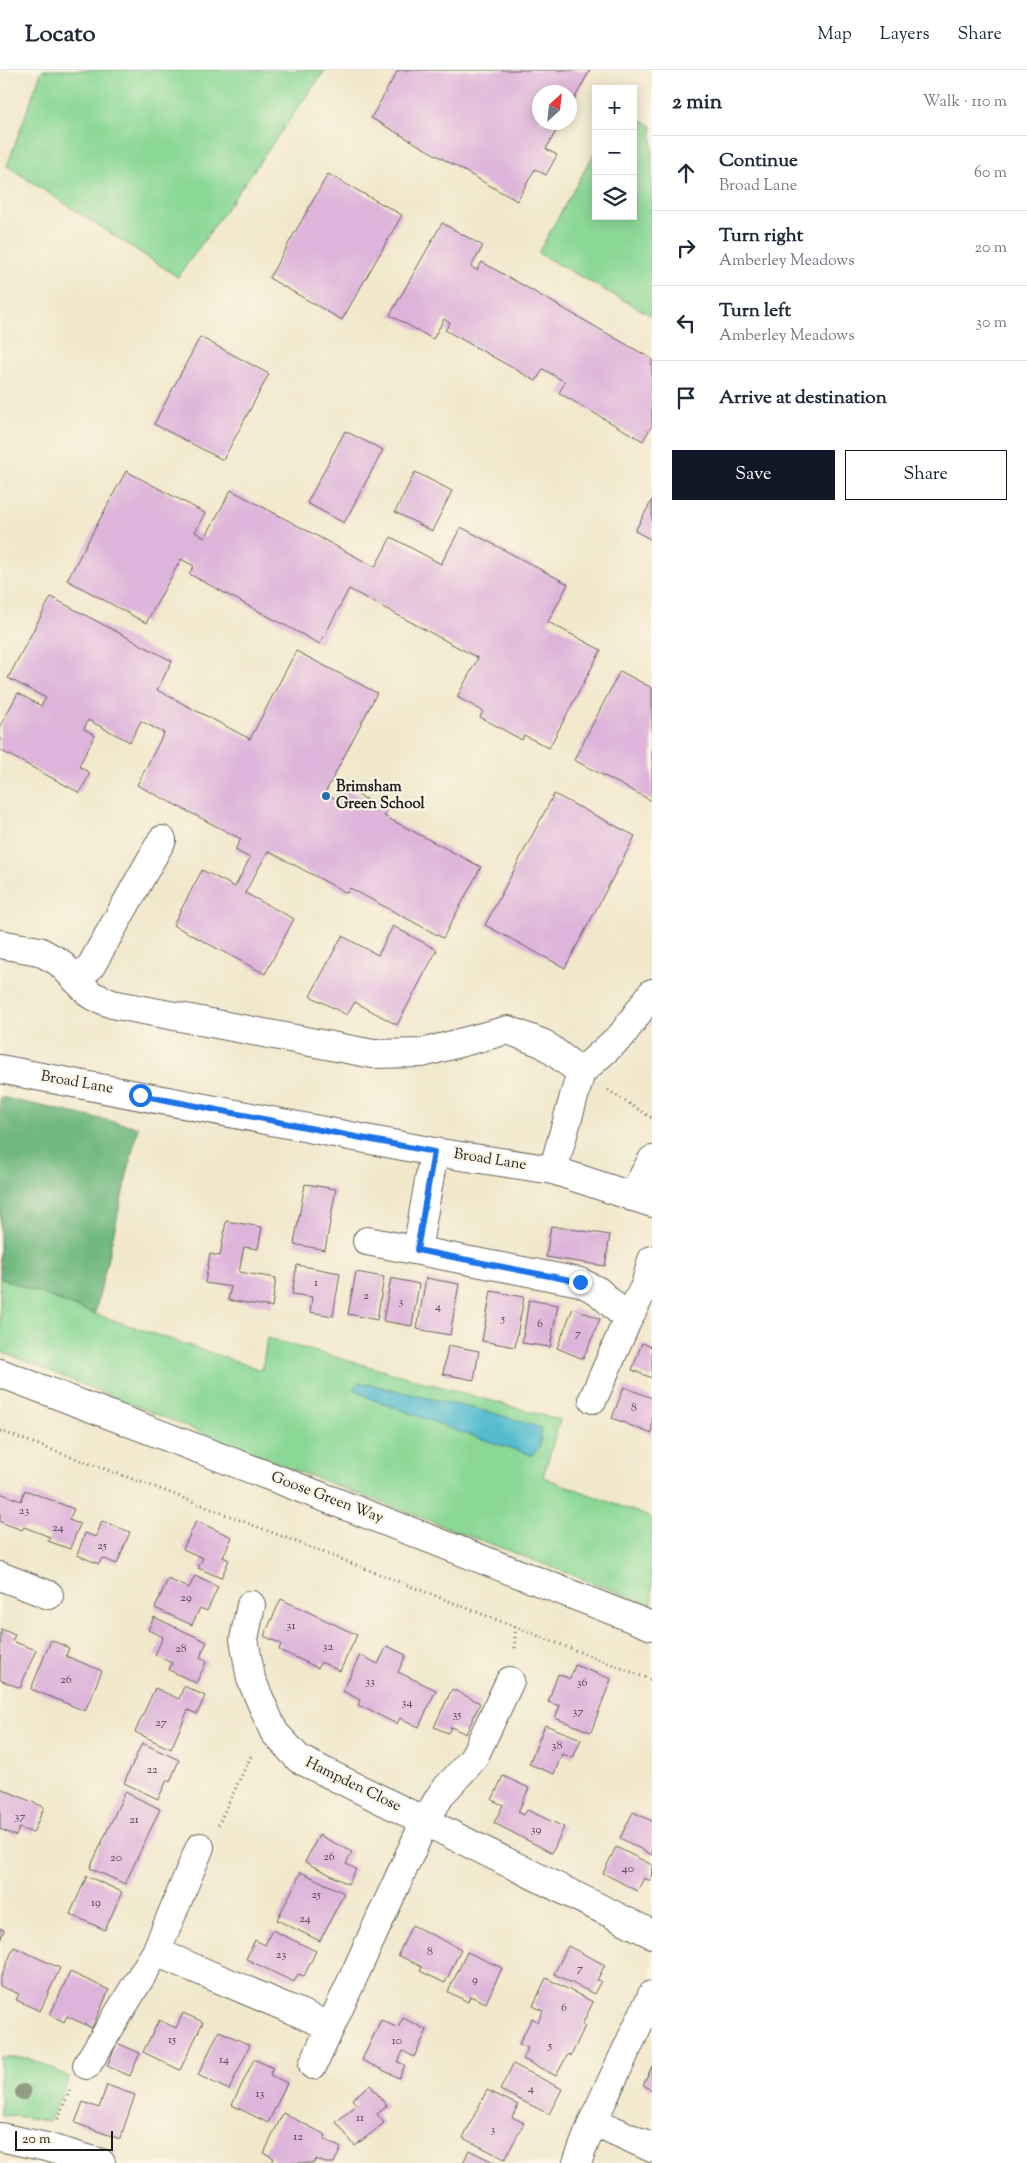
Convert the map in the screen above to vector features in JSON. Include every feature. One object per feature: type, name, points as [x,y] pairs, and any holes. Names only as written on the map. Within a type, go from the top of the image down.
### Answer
[{"type":"street","points":[[76,980],[91,966],[162,840]]},
{"type":"street","points":[[0,944],[39,951],[59,962],[91,995],[112,1004],[373,1054],[422,1053],[508,1030],[544,1044],[581,1072]]},
{"type":"street","points":[[553,1170],[581,1072],[622,1035],[652,993]]},
{"type":"street","name":"Broad Lane","points":[[0,1069],[434,1152],[553,1170],[642,1200]]},
{"type":"street","points":[[417,1250],[434,1152]]},
{"type":"street","points":[[642,1200],[652,1160]]},
{"type":"street","points":[[368,1241],[580,1282],[598,1291],[628,1319]]},
{"type":"street","points":[[593,1399],[628,1319],[645,1286],[652,1260]]},
{"type":"street","name":"Goose Green Way","points":[[0,1373],[652,1626]]},
{"type":"street","points":[[0,1576],[49,1595]]},
{"type":"street","name":"Hampden Close","points":[[251,1605],[244,1639],[250,1679],[274,1732],[298,1759],[652,1934]]},
{"type":"street","points":[[313,2065],[425,1821],[442,1793],[473,1759],[510,1682]]},
{"type":"street","points":[[87,2065],[156,1952],[200,1846]]},
{"type":"street","points":[[156,1952],[330,2026]]},
{"type":"street","points":[[576,2163],[593,2121],[652,1995]]},
{"type":"street","points":[[593,2121],[652,2148]]},
{"type":"street","points":[[0,2137],[46,2147],[101,2163]]},
{"type":"path","points":[[581,1072],[652,1118]]},
{"type":"path","points":[[0,1431],[160,1489],[652,1680]]},
{"type":"path","points":[[200,1846],[222,1820],[256,1743],[274,1732]]},
{"type":"path","points":[[46,2147],[76,2076],[87,2065]]},
{"type":"green space","points":[[42,70],[325,70],[178,277],[7,166]]},
{"type":"green space","points":[[637,118],[652,126],[652,316],[538,253],[592,157],[592,220],[637,220]]},
{"type":"green space","points":[[0,1097],[138,1127],[95,1314],[0,1278]]},
{"type":"green space","points":[[0,1278],[95,1314],[262,1370],[267,1338],[560,1420],[543,1477],[652,1518],[652,1605],[279,1464],[0,1351]]},
{"type":"green space","points":[[0,2058],[28,2058],[70,2077],[49,2121],[0,2114]]},
{"type":"water","points":[[359,1382],[497,1414],[541,1428],[540,1446],[532,1455],[463,1433],[369,1398],[353,1388]]},
{"type":"building","points":[[398,70],[590,70],[577,94],[577,85],[532,85],[532,130],[557,130],[546,149],[557,155],[546,175],[535,169],[517,201],[371,118]]},
{"type":"building","points":[[328,174],[402,215],[342,320],[269,278]]},
{"type":"building","points":[[442,223],[483,246],[471,267],[477,270],[482,262],[652,359],[652,425],[643,441],[559,393],[565,382],[543,369],[536,381],[445,330],[450,323],[444,319],[433,339],[390,315]]},
{"type":"building","points":[[200,337],[269,374],[223,460],[154,424]]},
{"type":"building","points":[[345,431],[383,450],[344,523],[307,503]]},
{"type":"building","points":[[126,471],[205,513],[195,532],[205,538],[231,490],[375,567],[391,537],[441,564],[461,527],[568,584],[548,622],[601,650],[549,748],[524,735],[522,740],[480,717],[483,711],[457,697],[478,658],[349,589],[320,644],[189,574],[194,566],[181,559],[146,623],[67,580]]},
{"type":"building","points":[[415,472],[452,491],[432,531],[395,512]]},
{"type":"building","points":[[652,500],[652,540],[635,531]]},
{"type":"building","points":[[51,597],[172,661],[157,690],[250,739],[296,651],[377,693],[325,793],[336,799],[342,787],[387,810],[384,816],[481,867],[443,938],[350,888],[347,893],[268,851],[245,893],[294,919],[265,974],[173,925],[202,870],[235,887],[250,858],[235,850],[241,839],[137,785],[164,733],[141,721],[130,742],[88,720],[84,729],[95,735],[79,766],[90,773],[80,793],[0,750],[0,726],[18,693],[41,706],[46,698],[8,678]]},
{"type":"building","points":[[620,671],[652,688],[652,801],[574,760]]},
{"type":"building","points":[[554,794],[635,836],[565,968],[485,925]]},
{"type":"building","points":[[393,926],[437,950],[397,1025],[355,1002],[347,1015],[310,996],[342,936],[378,955]]},
{"type":"building","points":[[305,1184],[336,1189],[325,1250],[294,1244]]},
{"type":"building","points":[[226,1221],[262,1227],[258,1249],[244,1247],[239,1272],[276,1278],[272,1307],[228,1300],[231,1287],[205,1283],[210,1254],[220,1256]]},
{"type":"building","points":[[551,1226],[610,1235],[605,1266],[546,1257]]},
{"type":"building","points":[[297,1265],[340,1273],[333,1316],[310,1312],[312,1297],[292,1294]]},
{"type":"building","points":[[356,1272],[384,1277],[377,1320],[348,1314]]},
{"type":"building","points":[[391,1278],[419,1284],[412,1326],[383,1321]]},
{"type":"building","points":[[426,1278],[459,1284],[450,1335],[417,1329]]},
{"type":"building","points":[[491,1291],[524,1297],[515,1347],[482,1341]]},
{"type":"building","points":[[529,1300],[558,1305],[550,1347],[522,1343]]},
{"type":"building","points":[[573,1308],[600,1319],[583,1359],[557,1348]]},
{"type":"building","points":[[642,1343],[652,1347],[652,1378],[632,1370]]},
{"type":"building","points":[[448,1345],[479,1351],[474,1380],[443,1374]]},
{"type":"building","points":[[624,1387],[652,1398],[652,1434],[612,1418]]},
{"type":"building","points":[[25,1490],[74,1509],[69,1520],[80,1524],[70,1549],[48,1541],[50,1537],[24,1527],[22,1530],[0,1522],[0,1493],[21,1501]]},
{"type":"building","points":[[102,1521],[130,1532],[117,1564],[102,1558],[99,1564],[77,1555],[85,1533],[96,1537]]},
{"type":"building","points":[[196,1521],[232,1537],[223,1557],[229,1560],[221,1578],[198,1568],[203,1558],[183,1549]]},
{"type":"building","points":[[195,1576],[218,1587],[207,1611],[200,1608],[192,1625],[155,1608],[168,1579],[189,1588]]},
{"type":"building","points":[[281,1599],[357,1635],[340,1671],[321,1662],[318,1668],[279,1650],[281,1644],[264,1636]]},
{"type":"building","points":[[154,1617],[207,1642],[200,1657],[207,1661],[196,1683],[169,1670],[172,1663],[155,1655],[163,1637],[148,1630]]},
{"type":"building","points":[[1,1629],[15,1635],[12,1641],[36,1650],[20,1688],[0,1680]]},
{"type":"building","points":[[51,1640],[69,1648],[66,1656],[102,1671],[85,1711],[31,1689]]},
{"type":"building","points":[[387,1646],[406,1655],[398,1672],[436,1690],[419,1727],[400,1718],[397,1724],[358,1705],[360,1700],[343,1691],[360,1655],[378,1664]]},
{"type":"building","points":[[575,1665],[611,1679],[591,1732],[555,1718],[560,1706],[548,1702],[558,1674],[570,1679]]},
{"type":"building","points":[[184,1686],[205,1696],[197,1714],[188,1710],[171,1749],[135,1732],[155,1688],[179,1699]]},
{"type":"building","points":[[452,1689],[480,1703],[466,1734],[451,1727],[448,1733],[434,1727]]},
{"type":"building","points":[[545,1725],[581,1739],[573,1758],[562,1754],[554,1774],[529,1764]]},
{"type":"building","points":[[142,1743],[179,1760],[170,1782],[167,1780],[158,1799],[124,1783]]},
{"type":"building","points":[[503,1776],[529,1788],[518,1812],[524,1815],[527,1810],[564,1827],[552,1853],[494,1823],[503,1805],[492,1800]]},
{"type":"building","points":[[0,1788],[44,1807],[33,1833],[19,1828],[16,1836],[0,1829]]},
{"type":"building","points":[[125,1792],[160,1809],[125,1884],[90,1868]]},
{"type":"building","points":[[633,1812],[652,1821],[652,1855],[620,1838]]},
{"type":"building","points":[[319,1835],[352,1852],[346,1864],[356,1869],[348,1884],[305,1862]]},
{"type":"building","points":[[616,1847],[652,1865],[651,1881],[644,1878],[637,1891],[603,1873]]},
{"type":"building","points":[[301,1872],[344,1893],[320,1941],[277,1920]]},
{"type":"building","points":[[87,1876],[122,1892],[105,1930],[70,1914]]},
{"type":"building","points":[[412,1925],[461,1949],[445,1983],[420,1971],[422,1967],[398,1955]]},
{"type":"building","points":[[0,1928],[4,1930],[0,1940]]},
{"type":"building","points":[[272,1930],[316,1951],[304,1976],[298,1974],[294,1982],[246,1959],[255,1940],[265,1945]]},
{"type":"building","points":[[568,1946],[605,1965],[597,1980],[601,1981],[594,1994],[554,1974]]},
{"type":"building","points":[[14,1947],[60,1968],[40,2011],[16,2000],[19,1994],[0,1986],[0,1979]]},
{"type":"building","points":[[467,1952],[502,1968],[486,2003],[470,1996],[468,2002],[448,1992]]},
{"type":"building","points":[[70,1972],[109,1990],[92,2028],[67,2016],[64,2022],[50,2015]]},
{"type":"building","points":[[546,1978],[593,2002],[582,2025],[585,2026],[571,2056],[568,2054],[556,2076],[523,2059],[528,2048],[519,2044],[532,2018],[538,2022],[543,2011],[533,2006]]},
{"type":"building","points":[[183,2013],[203,2022],[180,2070],[143,2052],[159,2020],[176,2028]]},
{"type":"building","points":[[403,2018],[427,2030],[414,2057],[403,2051],[398,2062],[405,2065],[399,2078],[362,2060],[381,2020],[398,2028]]},
{"type":"building","points":[[219,2031],[250,2045],[229,2090],[198,2075]]},
{"type":"building","points":[[117,2043],[140,2053],[130,2076],[107,2066]]},
{"type":"building","points":[[254,2059],[273,2068],[270,2075],[287,2083],[268,2123],[232,2105]]},
{"type":"building","points":[[513,2064],[562,2089],[549,2114],[500,2090]]},
{"type":"building","points":[[652,2066],[652,2090],[643,2085]]},
{"type":"building","points":[[107,2085],[135,2095],[120,2139],[75,2123],[83,2102],[99,2108]]},
{"type":"building","points":[[370,2085],[387,2106],[377,2114],[384,2123],[355,2146],[336,2122],[357,2105],[352,2099]]},
{"type":"building","points":[[487,2090],[518,2105],[512,2117],[524,2123],[505,2159],[463,2138]]},
{"type":"building","points":[[283,2113],[326,2135],[324,2139],[341,2148],[334,2163],[325,2163],[316,2159],[314,2163],[272,2163],[274,2158],[264,2153]]},
{"type":"building","points":[[469,2150],[495,2163],[463,2163]]},
{"type":"place","name":"Brimsham Green School","points":[[326,796]]},
{"type":"route","points":[[140,1095],[434,1152],[417,1250],[580,1282]]}]
